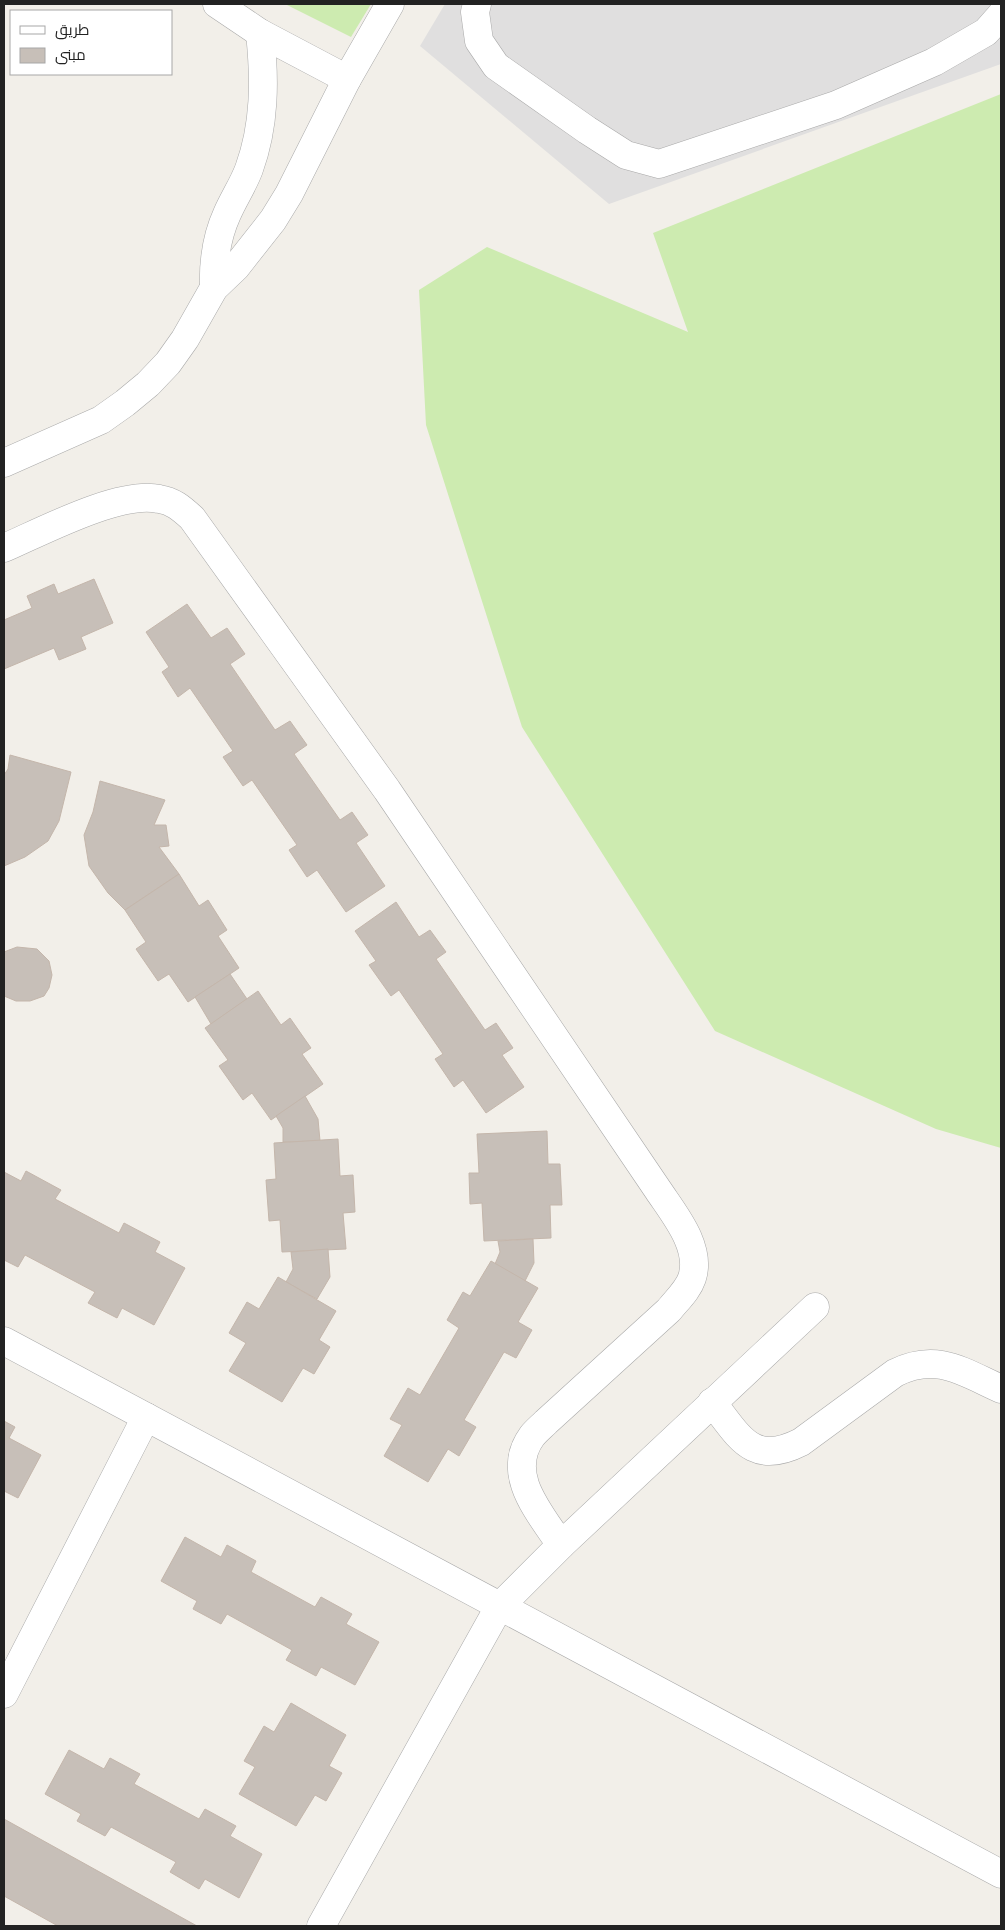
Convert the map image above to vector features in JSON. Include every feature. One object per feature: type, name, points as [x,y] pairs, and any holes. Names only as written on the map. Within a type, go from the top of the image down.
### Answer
[{"type":"street","points":[[217,4],[260,33],[347,79]]},
{"type":"street","points":[[4,463],[100,420],[148,384],[168,363],[185,339],[214,288],[236,267],[273,220],[289,194],[347,79],[390,4]]},
{"type":"street","points":[[477,4],[475,12],[478,41],[496,66],[626,155],[660,164],[836,105],[934,62],[986,32],[1001,14]]},
{"type":"street","points":[[214,288],[215,249],[221,230],[249,169],[260,125],[264,88],[260,33]]},
{"type":"street","points":[[4,548],[79,516],[134,499],[158,498],[177,504],[192,518],[387,790],[667,1203],[684,1232],[691,1246],[694,1270],[692,1280],[684,1293],[669,1310],[539,1429],[532,1436],[523,1454],[520,1468],[523,1483],[530,1498],[561,1545]]},
{"type":"street","points":[[321,1926],[499,1607],[561,1545],[815,1306]]},
{"type":"street","points":[[4,1341],[1001,1874]]},
{"type":"street","points":[[712,1402],[748,1446],[758,1450],[773,1452],[786,1450],[801,1442],[895,1373],[908,1367],[937,1364],[949,1366],[1001,1389]]},
{"type":"street","points":[[4,1694],[146,1417]]},
{"type":"shaded area","points":[[445,4],[1001,4],[1001,64],[609,204],[420,46]]},
{"type":"green space","points":[[285,4],[371,4],[351,37]]},
{"type":"green space","points":[[1001,94],[1001,1148],[936,1129],[715,1031],[522,727],[426,425],[419,290],[487,247],[688,332],[653,233]]},
{"type":"building","points":[[94,579],[113,623],[81,637],[86,649],[59,660],[54,648],[4,669],[4,620],[32,608],[27,596],[54,584],[58,594]]},
{"type":"building","points":[[187,604],[211,638],[227,628],[245,654],[230,664],[275,730],[290,721],[307,745],[294,754],[340,820],[352,812],[368,835],[356,843],[385,886],[346,912],[317,870],[307,877],[289,850],[297,845],[252,780],[243,786],[223,757],[233,751],[190,688],[178,697],[162,672],[169,667],[146,632]]},
{"type":"building","points":[[10,755],[71,772],[59,821],[48,841],[25,857],[4,866],[4,775],[8,769]]},
{"type":"building","points":[[100,781],[165,800],[154,825],[166,825],[169,846],[159,847],[179,874],[125,910],[108,893],[89,866],[84,835],[93,812]]},
{"type":"building","points":[[179,874],[199,906],[208,900],[227,930],[218,936],[239,968],[188,1002],[169,974],[158,981],[136,949],[146,942],[125,910]]},
{"type":"building","points":[[396,902],[419,937],[430,930],[446,952],[436,959],[485,1030],[496,1023],[513,1048],[502,1055],[524,1087],[486,1113],[463,1080],[454,1087],[435,1059],[443,1054],[399,990],[391,996],[369,965],[376,961],[355,931]]},
{"type":"building","points":[[17,947],[37,949],[49,961],[52,975],[49,988],[44,996],[30,1001],[16,1001],[4,996],[4,952]]},
{"type":"building","points":[[230,974],[247,999],[211,1024],[195,997]]},
{"type":"building","points":[[258,991],[281,1025],[290,1018],[311,1048],[302,1054],[323,1084],[271,1120],[252,1093],[243,1100],[219,1066],[228,1060],[205,1028]]},
{"type":"building","points":[[305,1096],[318,1119],[320,1141],[283,1142],[283,1128],[276,1116]]},
{"type":"building","points":[[547,1131],[548,1164],[560,1164],[562,1205],[550,1205],[551,1238],[484,1241],[482,1203],[470,1204],[469,1173],[479,1173],[477,1134]]},
{"type":"building","points":[[338,1139],[340,1176],[353,1175],[355,1212],[343,1213],[346,1249],[282,1252],[280,1220],[269,1221],[266,1180],[276,1179],[274,1143]]},
{"type":"building","points":[[26,1171],[61,1190],[55,1199],[119,1233],[124,1223],[160,1242],[155,1252],[185,1268],[154,1325],[122,1308],[117,1318],[88,1303],[95,1292],[25,1255],[18,1267],[4,1260],[4,1172],[21,1181]]},
{"type":"building","points":[[533,1239],[534,1263],[525,1281],[495,1264],[500,1252],[498,1241]]},
{"type":"building","points":[[328,1249],[330,1277],[317,1299],[286,1282],[293,1269],[291,1252]]},
{"type":"building","points":[[491,1261],[538,1288],[518,1322],[532,1330],[516,1358],[504,1352],[464,1420],[476,1427],[459,1456],[448,1449],[428,1482],[384,1456],[402,1425],[390,1419],[408,1388],[420,1395],[459,1328],[447,1320],[463,1292],[470,1296]]},
{"type":"building","points":[[278,1277],[336,1311],[319,1340],[330,1347],[314,1374],[303,1368],[282,1402],[229,1371],[246,1343],[229,1333],[247,1302],[259,1309]]},
{"type":"building","points":[[4,1421],[15,1427],[9,1438],[41,1455],[18,1498],[4,1491]]},
{"type":"building","points":[[185,1537],[221,1557],[227,1545],[256,1561],[251,1572],[315,1607],[321,1597],[352,1614],[346,1624],[379,1642],[355,1685],[321,1667],[316,1676],[286,1660],[292,1650],[227,1614],[221,1624],[193,1609],[197,1601],[161,1581]]},
{"type":"building","points":[[291,1703],[346,1735],[329,1766],[342,1773],[326,1801],[315,1795],[296,1826],[239,1794],[255,1767],[244,1761],[264,1726],[274,1732]]},
{"type":"building","points":[[69,1750],[104,1769],[110,1758],[140,1774],[134,1784],[199,1819],[205,1809],[236,1826],[230,1836],[262,1854],[239,1898],[205,1879],[199,1889],[170,1872],[176,1862],[111,1827],[105,1836],[77,1821],[81,1814],[45,1794]]},
{"type":"building","points":[[4,1819],[197,1926],[58,1926],[4,1896]]}]
